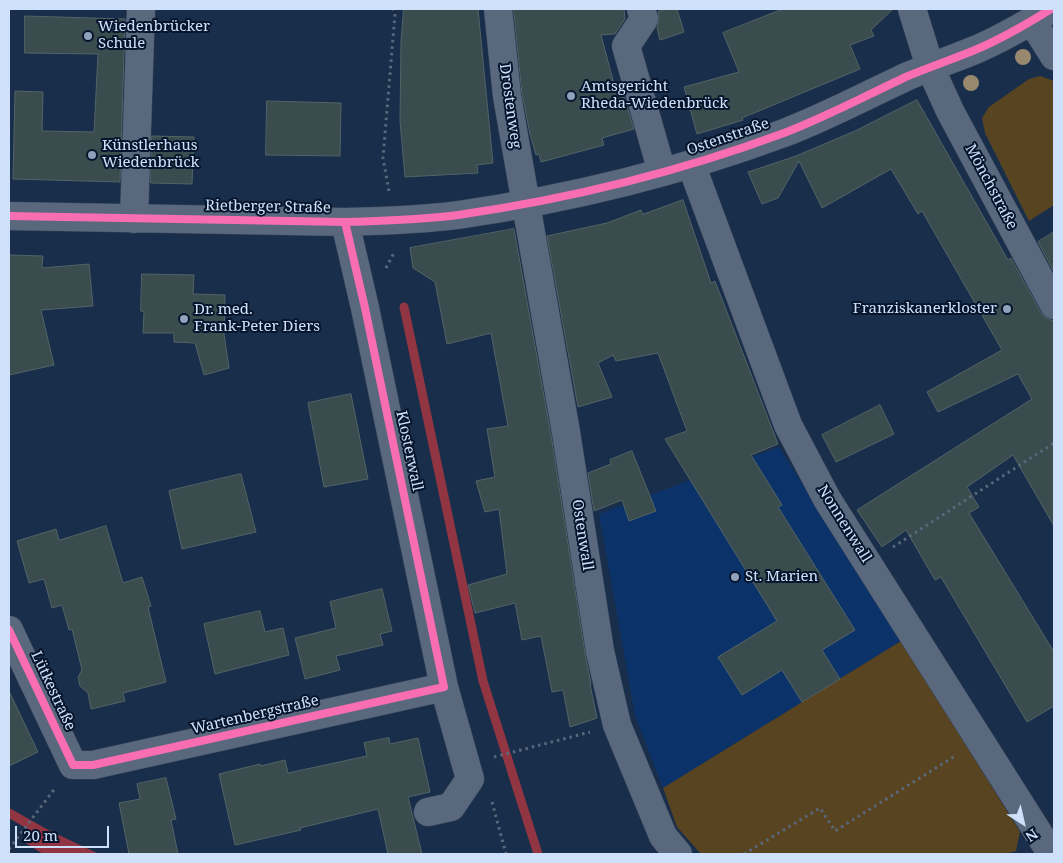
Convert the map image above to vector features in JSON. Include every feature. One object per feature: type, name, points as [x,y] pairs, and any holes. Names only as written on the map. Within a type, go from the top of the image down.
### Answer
[{"type":"street","points":[[134,219],[141,9]]},
{"type":"street","name":"Drostenweg","points":[[498,9],[507,96],[526,203]]},
{"type":"street","points":[[641,9],[644,19],[626,46],[662,172]]},
{"type":"street","name":"Mönchstraße","points":[[912,9],[930,67],[950,110],[1054,306]]},
{"type":"street","points":[[1042,15],[1054,56]]},
{"type":"street","name":"Ostenstraße","points":[[526,203],[608,186],[662,172],[785,132],[930,67],[976,50],[1042,15]]},
{"type":"street","name":"Nonnenwall","points":[[691,164],[788,425],[827,499],[981,740],[1051,854]]},
{"type":"street","name":"Rietberger Straße","points":[[9,216],[345,222],[457,215],[526,203]]},
{"type":"street","name":"Ostenwall","points":[[526,203],[566,432],[600,651],[617,725],[663,836],[678,854]]},
{"type":"street","name":"Klosterwall","points":[[345,222],[365,308],[444,687],[470,779],[452,807],[428,812]]},
{"type":"street","name":"Lütkestraße","points":[[9,630],[72,765]]},
{"type":"street","name":"Wartenbergstraße","points":[[72,765],[93,765],[444,687]]},
{"type":"path","points":[[393,9],[395,14],[383,158],[394,220]]},
{"type":"path","points":[[868,563],[1054,443]]},
{"type":"path","points":[[495,756],[617,725]]},
{"type":"path","points":[[744,854],[820,808],[835,831],[981,740]]},
{"type":"path","points":[[491,797],[506,854]]},
{"type":"path","points":[[9,849],[38,811]]},
{"type":"shaded area","points":[[1040,76],[1054,81],[1054,205],[1029,221],[985,133],[982,118],[989,107],[1029,79]]},
{"type":"shaded area","name":"St. Marien","points":[[779,447],[901,641],[663,788],[635,715],[599,514]]},
{"type":"shaded area","points":[[901,641],[1020,832],[1016,851],[1005,854],[701,854],[677,827],[663,788]]},
{"type":"shaded area","points":[[38,825],[99,854],[43,854],[24,842]]},
{"type":"building","points":[[404,9],[478,9],[493,163],[477,165],[478,173],[405,177],[400,121],[401,42]]},
{"type":"building","name":"Amtsgericht Rheda-Wiedenbrück","points":[[514,9],[624,9],[625,19],[615,34],[601,35],[618,99],[624,97],[634,129],[602,138],[604,145],[541,162],[539,154],[536,155],[530,134],[522,94]]},
{"type":"building","points":[[667,9],[677,9],[684,32],[660,40],[657,28],[659,21],[658,12]]},
{"type":"building","points":[[783,9],[893,9],[871,30],[874,36],[850,45],[860,69],[742,118],[743,120],[697,134],[684,87],[739,72],[723,33]]},
{"type":"building","points":[[25,16],[125,19],[120,182],[13,179],[15,91],[43,92],[42,131],[94,132],[98,54],[25,53]]},
{"type":"building","points":[[917,100],[1008,260],[1011,258],[1041,313],[1046,318],[1054,321],[1054,526],[1013,455],[967,487],[979,507],[969,513],[1054,652],[1054,706],[1027,722],[941,577],[935,580],[906,530],[882,547],[857,510],[1032,399],[1018,374],[938,412],[927,392],[1002,350],[922,211],[918,214],[891,169],[822,208],[799,161],[778,198],[762,204],[748,172],[796,156],[855,131]]},
{"type":"building","points":[[267,101],[341,103],[340,156],[266,155]]},
{"type":"building","points":[[152,136],[194,137],[192,184],[151,183]]},
{"type":"building","points":[[683,200],[711,283],[715,281],[778,444],[751,455],[782,505],[778,507],[855,630],[822,650],[840,679],[802,702],[782,670],[742,695],[718,657],[777,621],[665,439],[687,431],[658,353],[616,361],[613,355],[598,363],[612,397],[578,407],[547,236],[607,223],[641,210],[643,214]]},
{"type":"building","points":[[514,229],[551,435],[597,718],[570,727],[563,690],[552,692],[541,636],[522,640],[515,603],[475,613],[468,585],[507,574],[499,509],[485,512],[476,481],[495,477],[487,429],[508,426],[491,333],[447,344],[435,282],[413,268],[410,248]]},
{"type":"building","points":[[1054,232],[1054,272],[1038,242]]},
{"type":"building","points":[[9,255],[43,256],[42,268],[89,264],[93,306],[41,310],[54,365],[9,375]]},
{"type":"building","name":"Dr. med. Frank-Peter Diers","points":[[142,274],[194,275],[193,294],[225,295],[224,334],[229,368],[204,375],[195,343],[174,342],[174,333],[143,333],[144,312],[141,311]]},
{"type":"building","points":[[351,394],[368,479],[324,487],[308,403]]},
{"type":"building","points":[[880,405],[894,434],[836,462],[822,435]]},
{"type":"building","points":[[632,451],[656,511],[629,521],[622,500],[594,511],[588,473],[611,464],[610,460]]},
{"type":"building","points":[[241,474],[256,532],[182,549],[169,491]]},
{"type":"building","points":[[106,526],[123,583],[142,577],[151,606],[148,607],[166,682],[123,693],[125,701],[91,709],[88,693],[80,686],[78,677],[82,670],[72,629],[69,630],[62,605],[52,608],[44,579],[29,583],[17,541],[56,529],[59,540]]},
{"type":"building","points":[[382,589],[392,631],[380,634],[383,645],[336,656],[340,670],[305,679],[295,638],[336,628],[330,602]]},
{"type":"building","points":[[260,611],[265,632],[283,628],[289,655],[215,674],[204,624]]},
{"type":"building","points":[[9,691],[38,752],[9,766]]},
{"type":"building","points":[[389,738],[390,744],[418,738],[430,792],[408,797],[422,854],[388,854],[378,809],[300,828],[301,830],[235,845],[219,774],[285,760],[288,773],[367,756],[364,743]]},
{"type":"building","points":[[166,778],[176,819],[171,820],[178,854],[129,854],[119,803],[140,799],[137,784]]},
{"type":"waterway","points":[[404,307],[483,681],[538,854]]},
{"type":"waterway","points":[[9,813],[46,834]]},
{"type":"cycle path","points":[[9,216],[359,222],[444,217],[541,201],[664,172],[800,127],[908,76],[985,46],[1051,9]]},
{"type":"cycle path","points":[[9,630],[73,765],[93,765],[444,687],[365,308],[345,222]]},
{"type":"place","name":"Wiedenbrücker Schule","points":[[88,36]]},
{"type":"place","name":"Amtsgericht Rheda-Wiedenbrück","points":[[571,96]]},
{"type":"place","name":"Künstlerhaus Wiedenbrück","points":[[92,155]]},
{"type":"place","name":"Franziskanerkloster","points":[[1007,309]]},
{"type":"place","name":"Dr. med. Frank-Peter Diers","points":[[184,319]]},
{"type":"place","name":"St. Marien","points":[[735,577]]}]
